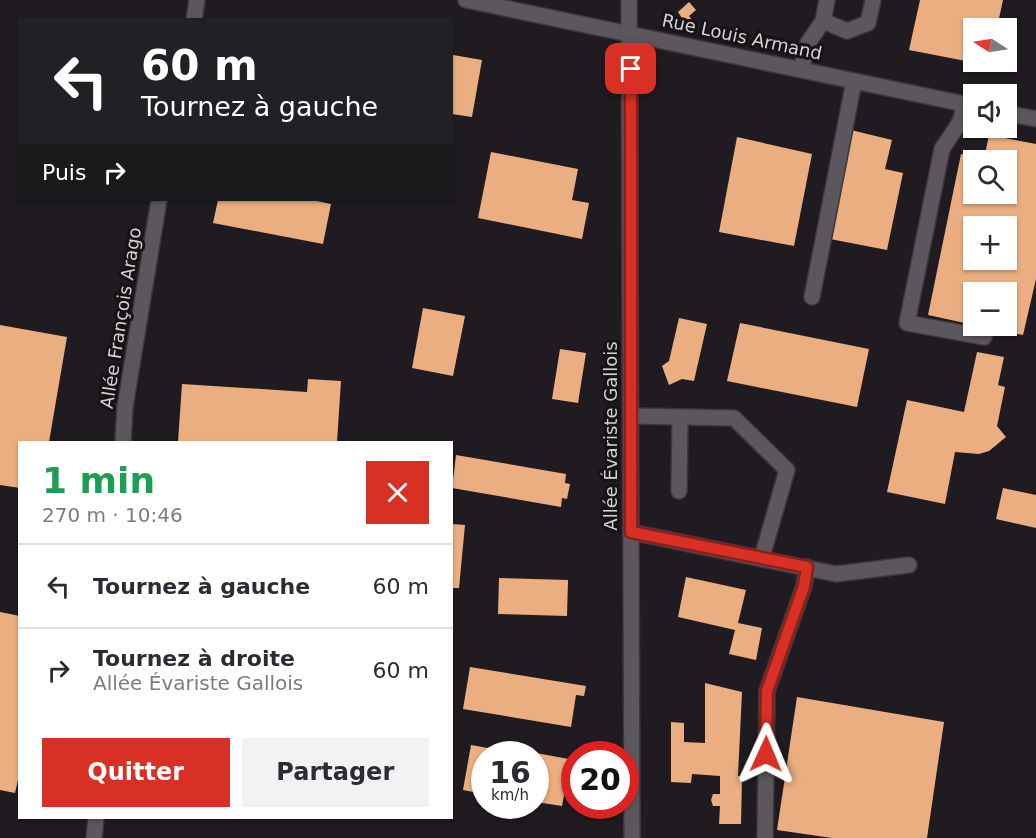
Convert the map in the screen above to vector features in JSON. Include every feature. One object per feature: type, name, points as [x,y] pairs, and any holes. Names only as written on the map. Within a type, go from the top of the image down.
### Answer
[{"type":"street","points":[[194,18],[197,0]]},
{"type":"street","name":"Rue Louis Armand","points":[[466,0],[963,104]]},
{"type":"street","name":"Allée Évariste Gallois","points":[[629,0],[632,838]]},
{"type":"street","points":[[801,69],[808,43],[823,21],[827,0]]},
{"type":"street","points":[[823,21],[847,32],[868,23],[873,0]]},
{"type":"street","points":[[812,297],[854,81]]},
{"type":"street","points":[[1017,115],[1036,119]]},
{"type":"street","points":[[963,116],[942,149],[907,323],[984,337]]},
{"type":"street","name":"Allée François Arago","points":[[123,441],[124,407],[159,201]]},
{"type":"street","points":[[630,416],[734,418],[787,470],[762,557]]},
{"type":"street","points":[[679,491],[680,418]]},
{"type":"street","points":[[631,532],[762,557],[836,574],[909,565]]},
{"type":"street","points":[[765,838],[767,691],[804,586],[807,567]]},
{"type":"street","points":[[94,838],[96,819]]},
{"type":"building","points":[[920,0],[1003,0],[999,18],[963,18],[963,60],[909,50]]},
{"type":"building","points":[[689,2],[696,10],[689,16],[692,20],[682,18],[678,12]]},
{"type":"building","points":[[453,55],[482,60],[472,117],[453,114]]},
{"type":"building","points":[[851,130],[892,140],[885,169],[903,173],[887,250],[830,239]]},
{"type":"building","points":[[737,137],[812,154],[794,246],[719,232]]},
{"type":"building","points":[[988,138],[1005,138],[1036,144],[1036,279],[1023,335],[1017,334],[1017,282],[963,282],[963,323],[928,315],[961,154],[963,154],[963,204],[1017,204],[1017,150],[986,150]]},
{"type":"building","points":[[491,152],[578,169],[572,200],[589,203],[582,239],[478,218]]},
{"type":"building","points":[[218,201],[317,201],[331,204],[323,244],[213,223]]},
{"type":"building","points":[[423,308],[465,316],[453,376],[412,368]]},
{"type":"building","points":[[679,318],[707,324],[694,381],[682,379],[669,385],[662,366],[669,361]]},
{"type":"building","points":[[740,323],[869,349],[857,407],[727,381]]},
{"type":"building","points":[[0,325],[67,337],[49,441],[18,441],[18,488],[0,485]]},
{"type":"building","points":[[560,349],[586,353],[578,403],[552,399]]},
{"type":"building","points":[[977,352],[1004,357],[998,385],[1005,387],[997,426],[1006,437],[989,451],[979,454],[955,452],[945,504],[887,492],[907,400],[964,412]]},
{"type":"building","points":[[308,379],[341,381],[337,441],[178,441],[182,384],[307,392]]},
{"type":"building","points":[[456,455],[566,474],[565,483],[570,484],[567,499],[562,498],[561,507],[453,488]]},
{"type":"building","points":[[1003,488],[1036,495],[1036,528],[996,519]]},
{"type":"building","points":[[453,524],[465,525],[459,588],[453,588]]},
{"type":"building","points":[[686,577],[746,590],[738,623],[762,628],[756,660],[729,654],[735,630],[678,617]]},
{"type":"building","points":[[499,578],[568,580],[567,616],[498,614]]},
{"type":"building","points":[[0,612],[18,616],[18,780],[15,793],[0,790]]},
{"type":"building","points":[[470,667],[586,686],[584,696],[576,695],[571,727],[463,709]]},
{"type":"building","points":[[705,683],[742,692],[738,776],[742,777],[741,824],[719,824],[720,806],[713,806],[711,800],[713,794],[720,794],[720,776],[692,774],[691,783],[671,782],[671,722],[684,723],[684,742],[705,743]]},
{"type":"building","points":[[797,697],[944,722],[927,838],[832,838],[777,830]]},
{"type":"building","points":[[471,745],[471,792],[463,790]]},
{"type":"building","points":[[549,755],[561,758],[561,806],[549,804]]},
{"type":"route","points":[[631,69],[631,532],[807,567],[804,586],[767,691],[766,754]]}]
